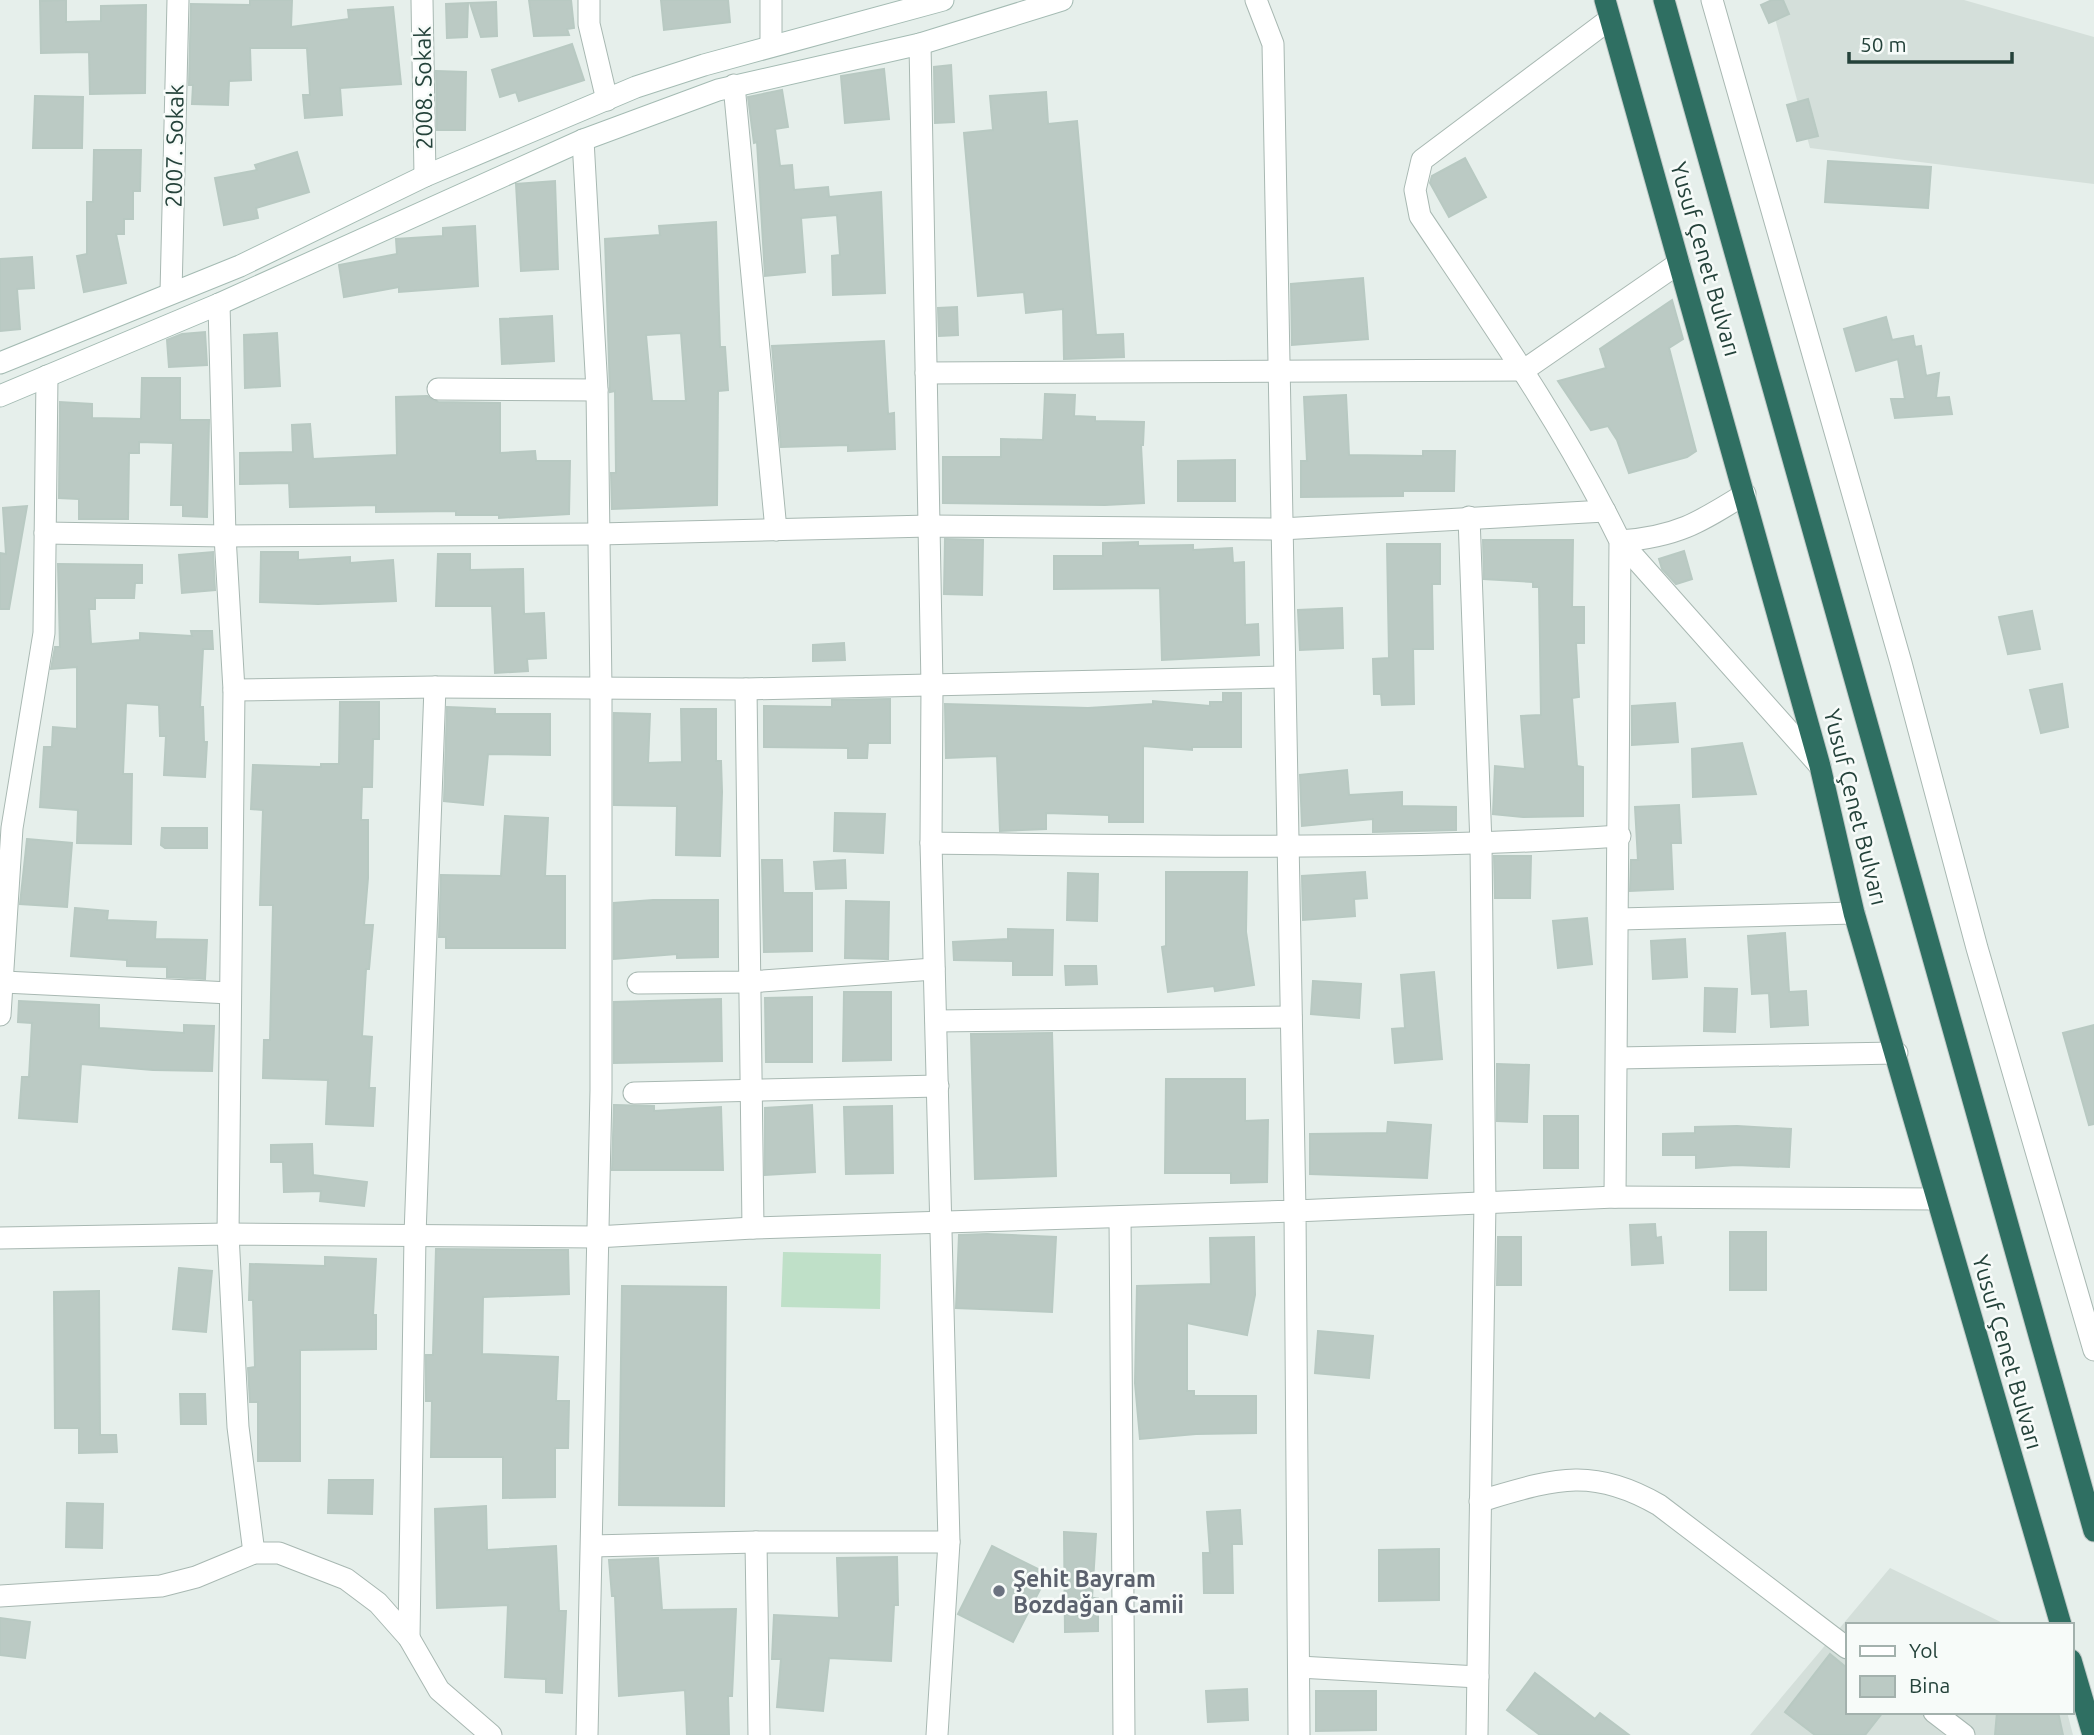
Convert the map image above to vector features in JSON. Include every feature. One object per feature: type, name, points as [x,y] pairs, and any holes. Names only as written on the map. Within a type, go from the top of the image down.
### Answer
[{"type":"highway","name":"Yusuf Çenet Bulvarı","points":[[1664,0],[2094,1531]]},
{"type":"highway","name":"Yusuf Çenet Bulvarı","points":[[1607,9],[1821,766],[1854,913],[2060,1623]]},
{"type":"highway","points":[[2073,1667],[2093,1735]]},
{"type":"street","name":"2007. Sokak","points":[[171,293],[178,0]]},
{"type":"street","name":"2008. Sokak","points":[[422,0],[425,176]]},
{"type":"street","points":[[589,0],[589,24],[607,100]]},
{"type":"street","points":[[771,0],[771,46]]},
{"type":"street","points":[[0,363],[240,267],[425,176],[636,87],[771,46],[943,0]]},
{"type":"street","points":[[0,396],[219,304],[583,140],[734,85],[920,44],[1062,0]]},
{"type":"street","points":[[1256,0],[1273,44],[1295,1210],[1299,1735]]},
{"type":"street","points":[[1712,0],[1901,663],[1977,948],[2094,1350]]},
{"type":"street","points":[[1607,9],[1422,160],[1415,190],[1420,216],[1524,370],[1620,541],[1821,766]]},
{"type":"street","points":[[920,44],[932,686],[931,843],[949,1542],[937,1735]]},
{"type":"street","points":[[734,85],[776,530]]},
{"type":"street","points":[[583,140],[597,390],[601,691],[601,1090],[587,1735]]},
{"type":"street","points":[[926,373],[1524,370],[1679,263]]},
{"type":"street","points":[[219,304],[225,536],[234,690],[228,1234],[238,1427],[254,1553]]},
{"type":"street","points":[[0,1015],[4,982],[6,827],[44,633],[47,376]]},
{"type":"street","points":[[438,389],[597,390]]},
{"type":"street","points":[[1620,541],[1649,539],[1693,527],[1745,494]]},
{"type":"street","points":[[44,533],[225,536],[599,534],[929,526],[1281,529],[1605,510]]},
{"type":"street","points":[[1469,517],[1481,845],[1485,1201],[1477,1735]]},
{"type":"street","points":[[1615,1197],[1620,836],[1620,541]]},
{"type":"street","points":[[234,690],[435,687],[601,691],[747,690],[1284,677]]},
{"type":"street","points":[[409,1638],[415,1236],[435,687]]},
{"type":"street","points":[[747,690],[753,1228]]},
{"type":"street","points":[[931,843],[1287,848],[1481,845],[1620,836]]},
{"type":"street","points":[[1619,919],[1854,913]]},
{"type":"street","points":[[638,983],[749,982],[934,969]]},
{"type":"street","points":[[4,982],[230,993]]},
{"type":"street","points":[[936,1021],[1291,1017]]},
{"type":"street","points":[[1616,1058],[1896,1054]]},
{"type":"street","points":[[634,1093],[938,1086]]},
{"type":"street","points":[[0,1238],[228,1234],[596,1237],[753,1228],[942,1224],[1615,1197],[1935,1199]]},
{"type":"street","points":[[1120,1217],[1124,1735]]},
{"type":"street","points":[[1480,1501],[1570,1478],[1593,1479],[1634,1490],[1659,1505],[1846,1647]]},
{"type":"street","points":[[592,1546],[756,1542],[949,1542]]},
{"type":"street","points":[[756,1542],[759,1735]]},
{"type":"street","points":[[0,1597],[161,1586],[196,1577],[254,1553],[279,1553],[346,1579],[378,1603],[409,1638],[439,1690],[491,1735]]},
{"type":"street","points":[[1299,1667],[1478,1677]]},
{"type":"street","points":[[1937,1714],[1965,1735]]},
{"type":"shaded area","points":[[1770,0],[1964,0],[2094,37],[2094,184],[1810,148]]},
{"type":"shaded area","points":[[1890,1568],[2003,1623],[1846,1623],[1846,1714],[2068,1714],[2073,1735],[1750,1735]]},
{"type":"green space","points":[[783,1252],[881,1254],[880,1309],[781,1307]]},
{"type":"building","points":[[66,0],[66,22],[101,21],[101,6],[146,5],[145,93],[90,94],[89,52],[41,53],[40,1]]},
{"type":"building","points":[[250,0],[292,0],[291,27],[349,19],[348,10],[393,7],[401,84],[340,88],[342,115],[305,118],[303,95],[310,95],[307,48],[250,48],[251,80],[229,81],[228,105],[192,104],[193,85],[189,85],[191,4],[250,5]]},
{"type":"building","points":[[529,0],[571,0],[574,28],[567,29],[569,35],[534,36]]},
{"type":"building","points":[[661,0],[728,0],[730,22],[664,30]]},
{"type":"building","points":[[1772,0],[1783,0],[1789,14],[1769,23],[1761,5]]},
{"type":"building","points":[[496,2],[497,36],[481,37],[470,3]]},
{"type":"building","points":[[468,3],[467,37],[447,38],[446,4]]},
{"type":"building","points":[[572,44],[584,80],[519,101],[516,92],[500,97],[492,70]]},
{"type":"building","points":[[951,65],[954,122],[935,123],[934,67]]},
{"type":"building","points":[[884,69],[889,119],[845,123],[841,76]]},
{"type":"building","points":[[436,71],[466,72],[465,130],[437,130]]},
{"type":"building","points":[[782,90],[788,127],[775,129],[780,166],[792,165],[794,190],[828,187],[829,197],[881,192],[885,293],[833,295],[832,256],[840,255],[837,215],[801,218],[805,272],[765,276],[757,142],[754,143],[748,97]]},
{"type":"building","points":[[1046,92],[1048,124],[1077,121],[1096,335],[1123,334],[1124,357],[1064,359],[1063,309],[1026,313],[1024,292],[978,296],[964,133],[993,130],[990,96]]},
{"type":"building","points":[[35,96],[83,97],[82,148],[33,148]]},
{"type":"building","points":[[1808,99],[1818,136],[1797,141],[1787,105]]},
{"type":"building","points":[[94,150],[141,150],[140,191],[133,191],[133,219],[124,219],[124,234],[116,234],[126,283],[84,292],[77,256],[87,254],[87,202],[93,202]]},
{"type":"building","points":[[297,152],[309,192],[256,208],[258,218],[224,225],[215,178],[257,170],[255,165]]},
{"type":"building","points":[[1465,158],[1486,197],[1449,217],[1430,183],[1432,176]]},
{"type":"building","points":[[1828,161],[1931,167],[1928,208],[1825,202]]},
{"type":"building","points":[[555,181],[558,269],[521,271],[516,184]]},
{"type":"building","points":[[716,222],[720,347],[725,347],[728,390],[718,391],[717,505],[612,509],[611,473],[616,473],[615,391],[610,392],[605,239],[660,235],[659,226]],"holes":[[[681,333],[686,401],[652,401],[646,335]]]},
{"type":"building","points":[[475,226],[478,286],[399,292],[399,287],[344,297],[339,265],[397,254],[396,239],[443,236],[443,228]]},
{"type":"building","points":[[32,257],[34,288],[17,289],[20,329],[0,331],[0,259]]},
{"type":"building","points":[[1363,278],[1368,339],[1292,345],[1291,284]]},
{"type":"building","points":[[1672,300],[1683,339],[1669,348],[1696,451],[1687,457],[1629,473],[1617,440],[1608,426],[1591,430],[1558,381],[1606,368],[1600,349]]},
{"type":"building","points":[[957,307],[958,335],[939,336],[938,308]]},
{"type":"building","points":[[552,316],[554,361],[502,364],[500,319]]},
{"type":"building","points":[[1886,317],[1892,340],[1913,336],[1915,347],[1921,346],[1926,376],[1939,373],[1936,398],[1949,397],[1952,414],[1895,418],[1891,399],[1905,399],[1898,359],[1856,371],[1844,329]]},
{"type":"building","points":[[205,332],[207,365],[169,367],[167,340],[182,334]]},
{"type":"building","points":[[277,333],[280,386],[245,388],[244,335]]},
{"type":"building","points":[[884,341],[888,414],[894,413],[895,449],[848,451],[848,445],[781,447],[772,346]]},
{"type":"building","points":[[142,378],[180,378],[180,420],[209,420],[207,517],[183,516],[183,505],[171,505],[173,443],[139,442],[139,453],[129,453],[128,519],[79,519],[79,499],[59,498],[60,402],[92,404],[92,418],[141,419]]},
{"type":"building","points":[[1045,394],[1075,395],[1074,416],[1095,417],[1095,421],[1144,422],[1141,445],[1144,503],[943,503],[943,457],[1001,457],[1001,439],[1043,440]]},
{"type":"building","points":[[1346,395],[1349,455],[1423,456],[1423,451],[1455,451],[1454,491],[1403,491],[1403,496],[1301,497],[1301,461],[1307,461],[1304,397]]},
{"type":"building","points":[[427,396],[438,402],[500,403],[500,453],[535,451],[536,461],[570,461],[569,514],[499,518],[499,515],[456,515],[456,511],[376,512],[376,505],[290,507],[289,483],[240,484],[240,453],[293,452],[292,425],[310,424],[313,459],[397,455],[396,397]]},
{"type":"building","points":[[1235,460],[1235,501],[1178,501],[1178,461]]},
{"type":"building","points":[[27,506],[9,609],[0,609],[0,553],[6,554],[3,508]]},
{"type":"building","points":[[945,539],[983,540],[982,595],[944,594]]},
{"type":"building","points":[[1483,540],[1573,540],[1572,607],[1584,607],[1584,643],[1576,643],[1579,697],[1572,698],[1577,766],[1583,767],[1583,816],[1523,817],[1493,814],[1495,766],[1525,769],[1521,716],[1541,715],[1539,587],[1533,587],[1533,582],[1484,579]]},
{"type":"building","points":[[1138,542],[1138,546],[1193,545],[1193,550],[1232,548],[1233,563],[1244,562],[1245,625],[1258,624],[1259,655],[1162,660],[1160,588],[1054,589],[1054,556],[1103,556],[1103,543]]},
{"type":"building","points":[[1387,544],[1440,544],[1440,584],[1432,584],[1433,649],[1413,649],[1414,704],[1382,705],[1381,694],[1374,694],[1373,659],[1389,658]]},
{"type":"building","points":[[1684,551],[1692,579],[1676,584],[1662,569],[1659,559]]},
{"type":"building","points":[[213,552],[215,590],[182,593],[179,555]]},
{"type":"building","points":[[261,552],[298,552],[298,560],[350,557],[350,563],[393,560],[396,601],[318,604],[260,602]]},
{"type":"building","points":[[438,554],[470,554],[470,570],[523,569],[524,614],[544,613],[546,658],[527,659],[528,671],[495,673],[492,606],[436,606]]},
{"type":"building","points":[[58,564],[142,565],[142,583],[135,583],[134,598],[95,598],[95,609],[89,609],[91,644],[140,640],[140,633],[192,636],[191,631],[212,631],[213,649],[203,649],[200,707],[203,707],[204,742],[207,742],[205,777],[164,775],[166,736],[160,736],[159,705],[126,703],[123,774],[132,774],[131,844],[77,843],[78,810],[40,807],[44,747],[52,747],[53,727],[77,729],[77,667],[51,669],[55,647],[60,647]]},
{"type":"building","points":[[1342,608],[1343,648],[1300,650],[1298,610]]},
{"type":"building","points":[[2032,611],[2040,649],[2008,654],[1999,617]]},
{"type":"building","points":[[844,643],[845,660],[813,661],[813,645]]},
{"type":"building","points":[[2062,684],[2068,727],[2041,733],[2030,690]]},
{"type":"building","points":[[1223,693],[1241,693],[1241,747],[1192,747],[1192,750],[1143,746],[1143,822],[1109,822],[1109,815],[1046,813],[1046,829],[1000,831],[997,756],[946,758],[945,704],[1088,708],[1153,704],[1153,701],[1210,706],[1210,702],[1223,702]]},
{"type":"building","points":[[890,699],[890,743],[868,743],[867,758],[848,758],[848,748],[764,747],[764,706],[832,707],[832,700]]},
{"type":"building","points":[[340,702],[379,702],[379,739],[373,739],[372,787],[362,787],[361,820],[368,820],[368,878],[364,925],[373,925],[369,969],[366,969],[362,1036],[372,1037],[369,1088],[375,1088],[373,1126],[326,1124],[328,1080],[263,1078],[264,1040],[270,1040],[273,905],[260,905],[263,810],[251,809],[253,765],[321,767],[321,764],[339,764]]},
{"type":"building","points":[[1675,703],[1678,742],[1632,745],[1632,706]]},
{"type":"building","points":[[447,707],[495,709],[495,714],[550,714],[550,755],[488,754],[483,805],[444,801]]},
{"type":"building","points":[[681,709],[716,709],[716,761],[721,761],[722,792],[720,856],[676,855],[677,806],[614,805],[614,713],[650,714],[648,763],[682,762]]},
{"type":"building","points":[[1742,743],[1756,794],[1693,797],[1692,749]]},
{"type":"building","points":[[1347,770],[1349,795],[1402,792],[1402,806],[1456,807],[1456,830],[1373,832],[1373,819],[1302,826],[1300,775]]},
{"type":"building","points":[[1679,805],[1681,843],[1671,843],[1673,889],[1630,891],[1631,860],[1638,860],[1635,807]]},
{"type":"building","points":[[835,813],[885,814],[883,853],[834,851]]},
{"type":"building","points":[[505,816],[548,818],[545,876],[565,876],[565,948],[446,948],[446,937],[439,937],[441,875],[501,876]]},
{"type":"building","points":[[162,828],[207,828],[207,848],[165,848],[161,845]]},
{"type":"building","points":[[27,839],[72,843],[67,907],[20,904]]},
{"type":"building","points":[[1494,856],[1531,856],[1530,898],[1495,898]]},
{"type":"building","points":[[762,860],[782,860],[783,893],[812,893],[812,951],[764,952]]},
{"type":"building","points":[[845,860],[846,888],[816,889],[814,862]]},
{"type":"building","points":[[1166,872],[1247,872],[1246,932],[1254,985],[1215,991],[1214,986],[1168,992],[1162,947],[1166,946]]},
{"type":"building","points":[[1365,872],[1367,898],[1354,899],[1355,916],[1303,920],[1302,876]]},
{"type":"building","points":[[1068,873],[1098,874],[1097,921],[1067,920]]},
{"type":"building","points":[[718,900],[718,957],[677,958],[677,954],[614,959],[614,903]]},
{"type":"building","points":[[846,901],[889,902],[888,959],[845,958]]},
{"type":"building","points":[[75,908],[108,911],[107,920],[156,922],[155,939],[207,940],[205,979],[167,977],[167,967],[127,966],[127,960],[71,956]]},
{"type":"building","points":[[1587,918],[1592,964],[1558,968],[1553,921]]},
{"type":"building","points":[[1008,929],[1053,930],[1052,975],[1013,975],[1013,961],[954,960],[953,942],[1008,939]]},
{"type":"building","points":[[1785,933],[1789,992],[1806,991],[1808,1025],[1771,1027],[1769,993],[1752,994],[1748,936]]},
{"type":"building","points":[[1685,939],[1687,977],[1653,979],[1651,941]]},
{"type":"building","points":[[1065,966],[1096,966],[1097,984],[1066,985]]},
{"type":"building","points":[[1434,972],[1442,1059],[1395,1063],[1392,1029],[1405,1028],[1401,975]]},
{"type":"building","points":[[1313,981],[1361,984],[1359,1018],[1311,1014]]},
{"type":"building","points":[[1705,988],[1737,989],[1735,1032],[1704,1031]]},
{"type":"building","points":[[844,992],[891,992],[891,1060],[843,1061]]},
{"type":"building","points":[[812,997],[812,1062],[766,1062],[765,998]]},
{"type":"building","points":[[721,999],[722,1061],[614,1063],[614,1002]]},
{"type":"building","points":[[19,1001],[99,1005],[99,1028],[184,1033],[184,1025],[214,1026],[212,1071],[153,1070],[81,1064],[77,1122],[19,1118],[22,1077],[29,1077],[32,1023],[18,1022]]},
{"type":"building","points":[[2094,1025],[2094,1124],[2089,1125],[2063,1033]]},
{"type":"building","points":[[1052,1033],[1056,1176],[975,1179],[971,1034]]},
{"type":"building","points":[[1497,1064],[1529,1065],[1527,1122],[1497,1121]]},
{"type":"building","points":[[1166,1079],[1245,1079],[1245,1121],[1268,1120],[1267,1182],[1231,1183],[1231,1173],[1165,1173]]},
{"type":"building","points":[[614,1105],[654,1106],[654,1111],[721,1107],[723,1170],[612,1170]]},
{"type":"building","points":[[812,1105],[815,1172],[765,1175],[765,1108]]},
{"type":"building","points":[[892,1106],[893,1173],[846,1174],[844,1107]]},
{"type":"building","points":[[1544,1116],[1578,1116],[1578,1168],[1544,1168]]},
{"type":"building","points":[[1388,1122],[1431,1125],[1427,1178],[1310,1174],[1310,1134],[1387,1133]]},
{"type":"building","points":[[1695,1127],[1791,1129],[1789,1167],[1736,1165],[1696,1168],[1696,1155],[1663,1155],[1663,1134],[1695,1133]]},
{"type":"building","points":[[312,1144],[313,1175],[367,1182],[364,1206],[320,1201],[321,1191],[284,1192],[283,1162],[271,1162],[271,1145]]},
{"type":"building","points":[[1655,1224],[1656,1238],[1661,1237],[1663,1263],[1632,1265],[1630,1225]]},
{"type":"building","points":[[1730,1232],[1766,1232],[1766,1290],[1730,1290]]},
{"type":"building","points":[[959,1235],[1056,1237],[1052,1312],[956,1308]]},
{"type":"building","points":[[1254,1237],[1255,1295],[1247,1335],[1187,1323],[1187,1391],[1194,1391],[1194,1396],[1256,1396],[1256,1433],[1196,1434],[1140,1439],[1135,1383],[1137,1286],[1211,1284],[1210,1238]]},
{"type":"building","points":[[1498,1237],[1521,1237],[1521,1285],[1497,1285]]},
{"type":"building","points":[[436,1249],[568,1250],[569,1294],[483,1297],[482,1354],[558,1357],[556,1401],[569,1401],[568,1448],[555,1448],[555,1497],[503,1498],[503,1457],[431,1457],[432,1401],[426,1401],[426,1355],[433,1355]]},
{"type":"building","points":[[325,1257],[376,1259],[373,1315],[376,1315],[376,1349],[300,1350],[300,1461],[258,1461],[258,1402],[250,1402],[248,1368],[255,1367],[253,1300],[249,1300],[250,1264],[325,1266]]},
{"type":"building","points":[[179,1268],[212,1271],[206,1332],[173,1329]]},
{"type":"building","points":[[622,1286],[726,1287],[724,1506],[619,1505]]},
{"type":"building","points":[[99,1291],[100,1435],[116,1435],[117,1452],[79,1453],[79,1428],[55,1428],[54,1292]]},
{"type":"building","points":[[1318,1331],[1373,1336],[1369,1378],[1315,1373]]},
{"type":"building","points":[[180,1394],[205,1394],[206,1424],[181,1424]]},
{"type":"building","points":[[329,1480],[373,1480],[372,1514],[328,1513]]},
{"type":"building","points":[[67,1503],[103,1504],[102,1548],[66,1547]]},
{"type":"building","points":[[486,1506],[487,1550],[556,1546],[559,1611],[566,1611],[562,1693],[546,1692],[546,1679],[505,1677],[508,1605],[437,1608],[435,1509]]},
{"type":"building","points":[[1240,1510],[1242,1544],[1232,1544],[1233,1593],[1204,1593],[1203,1553],[1210,1553],[1207,1512]]},
{"type":"building","points":[[1064,1532],[1096,1534],[1092,1598],[1098,1598],[1098,1631],[1065,1632]]},
{"type":"building","name":"Şehit Bayram Bozdağan Camii","points":[[992,1546],[1048,1574],[1013,1642],[958,1614]]},
{"type":"building","points":[[1439,1549],[1439,1600],[1379,1601],[1379,1550]]},
{"type":"building","points":[[897,1557],[898,1605],[894,1605],[891,1661],[829,1658],[823,1711],[777,1707],[781,1659],[772,1659],[774,1615],[839,1618],[837,1558]]},
{"type":"building","points":[[658,1558],[662,1610],[736,1609],[732,1696],[728,1696],[729,1735],[687,1735],[685,1690],[619,1696],[615,1596],[612,1596],[609,1560]]},
{"type":"building","points":[[0,1618],[30,1622],[25,1658],[0,1655]]},
{"type":"building","points":[[1830,1654],[1846,1667],[1846,1714],[1881,1714],[1865,1735],[1815,1735],[1785,1712]]},
{"type":"building","points":[[1535,1673],[1595,1719],[1600,1713],[1629,1735],[1540,1735],[1507,1710]]},
{"type":"building","points":[[1247,1689],[1248,1720],[1208,1722],[1206,1691]]},
{"type":"building","points":[[1316,1691],[1376,1691],[1376,1730],[1316,1731]]},
{"type":"building","points":[[1997,1714],[2058,1714],[2063,1735],[1995,1735]]},
{"type":"place","name":"Şehit Bayram Bozdağan Camii","points":[[999,1591]]}]
